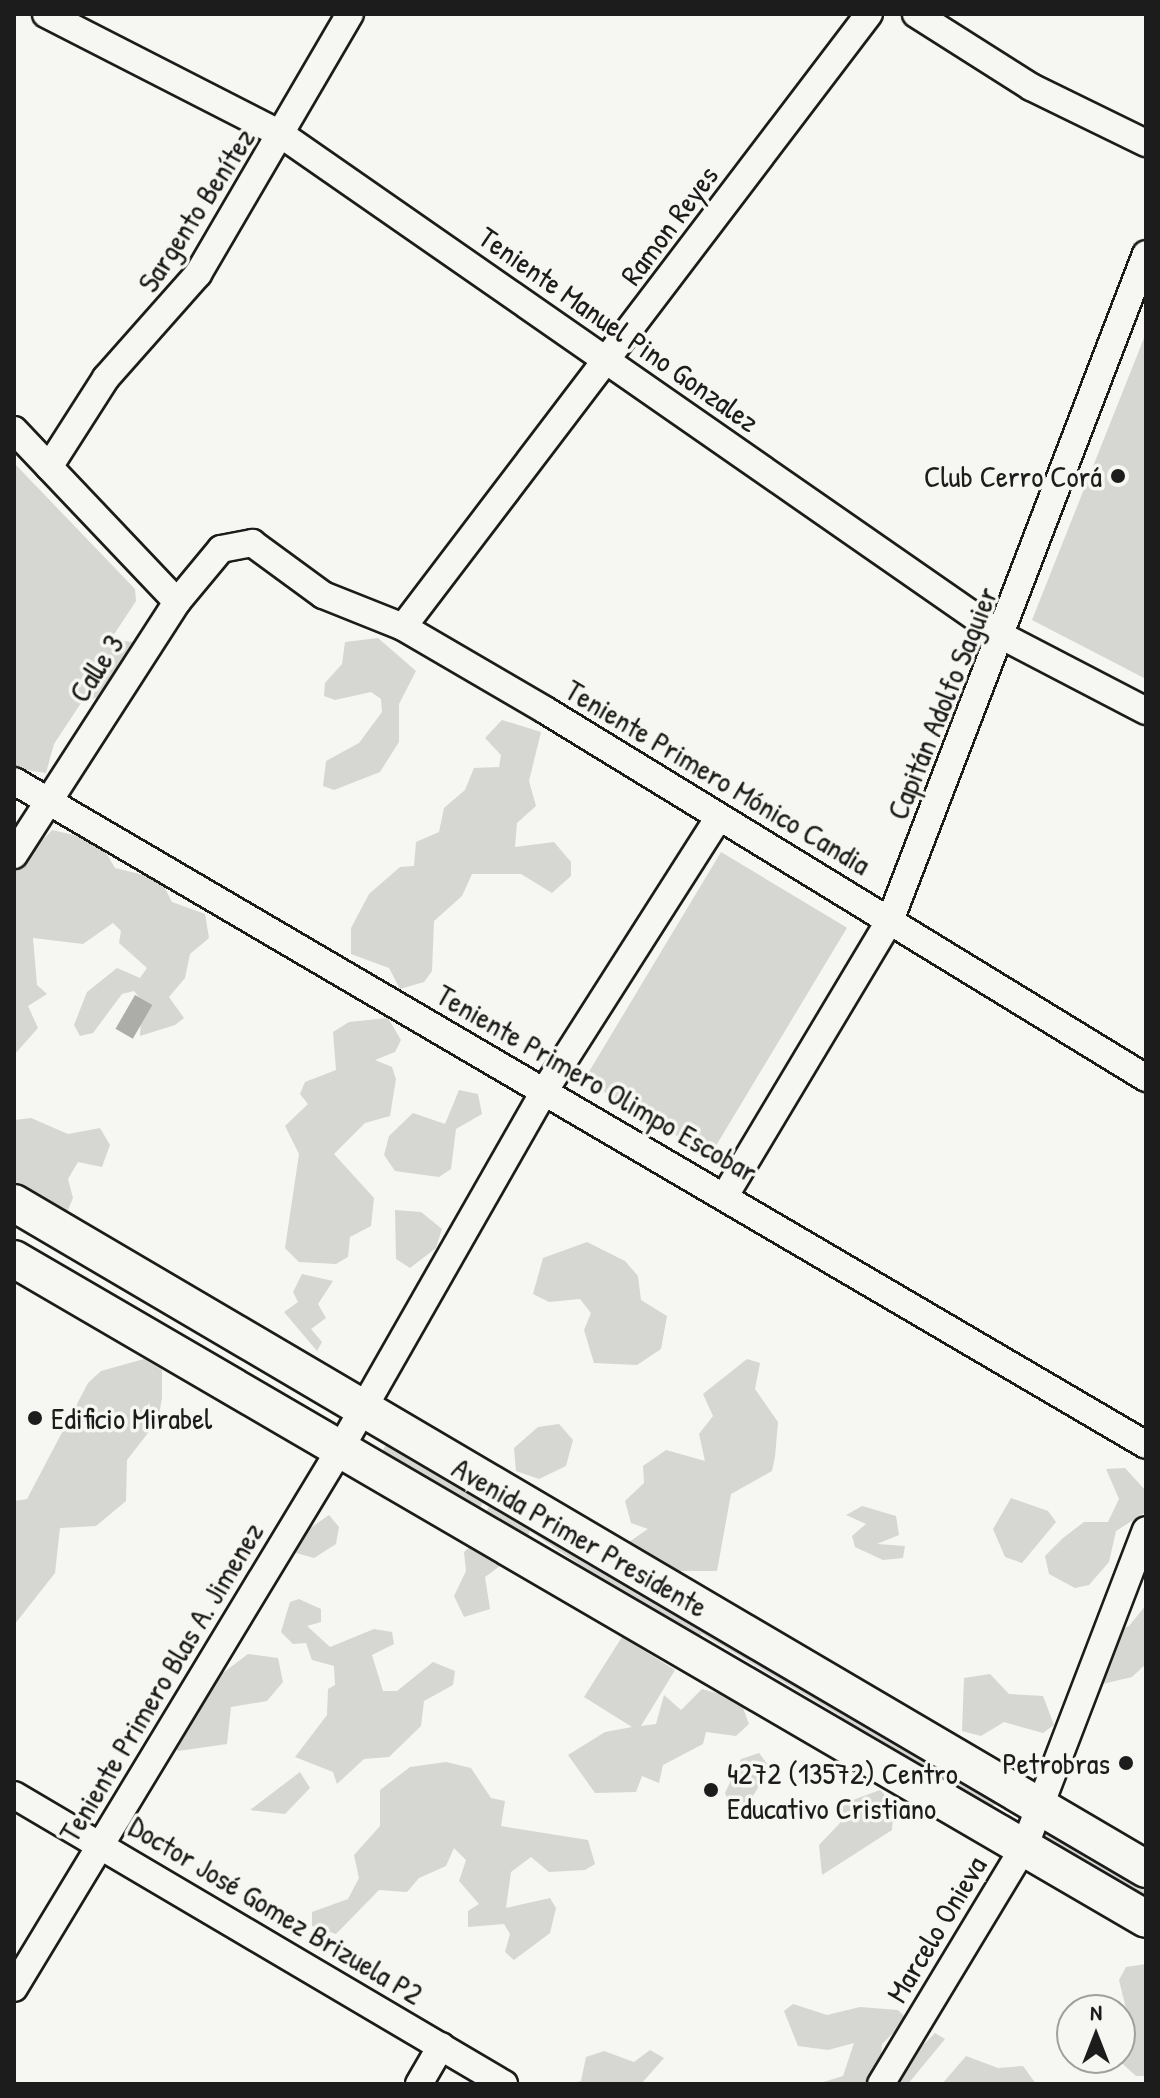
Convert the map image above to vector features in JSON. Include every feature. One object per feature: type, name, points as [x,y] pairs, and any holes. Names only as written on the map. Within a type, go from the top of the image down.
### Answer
[{"type":"main road","name":"Avenida Primer Presidente","points":[[14,1203],[361,1410],[1042,1805],[1146,1869]]},
{"type":"main road","name":"Avenida Primer Presidente","points":[[14,1259],[339,1451],[1025,1845],[1146,1919]]},
{"type":"street","name":"Teniente Manuel Pino Gonzalez","points":[[46,14],[282,135],[1004,637],[1146,711]]},
{"type":"street","name":"Sargento Benítez","points":[[49,467],[106,378],[198,274],[350,14]]},
{"type":"street","points":[[916,14],[1031,87],[1146,143]]},
{"type":"street","name":"Ramon Reyes","points":[[403,627],[861,17]]},
{"type":"street","name":"Capitán Adolfo Saguier","points":[[726,1194],[891,918],[1004,637],[1146,254]]},
{"type":"street","points":[[14,430],[177,602]]},
{"type":"street","name":"Teniente Primero Mónico Candia","points":[[252,543],[323,595],[403,627],[717,820],[891,918],[1146,1078]]},
{"type":"street","name":"Calle 3","points":[[14,855],[177,602],[221,549],[252,543]]},
{"type":"street","name":"Teniente Primero Olimpo Escobar","points":[[14,781],[726,1194],[1146,1445]]},
{"type":"street","name":"Teniente Primero Blas A. Jimenez","points":[[14,1988],[339,1451],[545,1090],[717,820]]},
{"type":"street","name":"Marcelo Onieva","points":[[881,2084],[1025,1845],[1146,1530]]},
{"type":"street","name":"Doctor José Gomez Brizuela P2","points":[[14,1795],[100,1842],[504,2084]]},
{"type":"street","points":[[419,2084],[441,2046]]},
{"type":"shaded area","name":"Club Cerro Corá","points":[[1146,333],[1146,679],[1032,620]]},
{"type":"shaded area","points":[[14,463],[135,589],[136,601],[111,639],[132,642],[140,660],[116,691],[81,703],[54,744],[46,773],[14,768]]},
{"type":"shaded area","points":[[378,638],[416,671],[399,704],[399,742],[380,772],[334,790],[323,786],[326,761],[359,743],[382,712],[381,699],[371,692],[335,700],[324,696],[325,683],[342,664],[345,642]]},
{"type":"shaded area","points":[[502,720],[541,732],[529,781],[536,806],[517,823],[515,847],[554,842],[571,862],[571,876],[552,893],[521,874],[472,874],[462,896],[434,921],[432,971],[424,982],[400,989],[389,968],[351,954],[351,928],[369,894],[400,867],[414,866],[416,842],[439,832],[444,808],[465,790],[474,768],[499,767],[501,755],[485,738]]},
{"type":"shaded area","points":[[52,830],[99,841],[115,868],[160,879],[172,902],[205,914],[209,938],[190,954],[185,978],[169,997],[184,1018],[175,1025],[140,1036],[142,1001],[134,991],[122,994],[93,1033],[80,1036],[74,1025],[87,992],[117,968],[140,978],[147,968],[119,943],[121,931],[113,923],[83,944],[33,938],[37,985],[47,994],[28,1006],[38,1028],[14,1055],[14,871]]},
{"type":"shaded area","points":[[721,852],[847,928],[710,1156],[584,1080]]},
{"type":"shaded area","points":[[135,995],[152,1005],[133,1039],[116,1029]]},
{"type":"shaded area","points":[[388,1018],[401,1040],[395,1052],[375,1060],[392,1067],[396,1079],[390,1116],[365,1123],[334,1154],[374,1198],[371,1226],[350,1237],[348,1257],[336,1264],[299,1262],[285,1248],[299,1154],[285,1126],[308,1104],[300,1094],[305,1082],[336,1070],[333,1032],[349,1022]]},
{"type":"shaded area","points":[[459,1090],[478,1094],[482,1114],[456,1129],[451,1169],[439,1177],[395,1171],[384,1155],[389,1136],[413,1113],[445,1124]]},
{"type":"shaded area","points":[[31,1118],[68,1134],[100,1128],[110,1145],[102,1167],[78,1162],[68,1179],[73,1198],[66,1215],[14,1190],[14,1120]]},
{"type":"shaded area","points":[[395,1210],[421,1212],[442,1229],[436,1248],[410,1268],[396,1259]]},
{"type":"shaded area","points":[[587,1242],[625,1261],[638,1276],[641,1300],[667,1316],[661,1349],[637,1365],[594,1363],[584,1330],[591,1313],[580,1299],[549,1302],[533,1294],[543,1258]]},
{"type":"shaded area","points":[[302,1274],[333,1281],[318,1304],[326,1318],[311,1329],[322,1342],[317,1351],[284,1312],[298,1302],[293,1292]]},
{"type":"shaded area","points":[[144,1359],[162,1370],[162,1398],[158,1420],[127,1460],[126,1501],[96,1526],[60,1528],[55,1573],[14,1625],[14,1501],[27,1499],[88,1383],[101,1371]]},
{"type":"shaded area","points":[[747,1359],[760,1363],[755,1389],[778,1422],[775,1457],[772,1471],[731,1494],[717,1571],[675,1571],[623,1546],[648,1529],[631,1523],[625,1501],[644,1483],[643,1466],[666,1450],[705,1461],[699,1434],[713,1416],[703,1394]]},
{"type":"shaded area","points":[[559,1424],[573,1440],[566,1466],[539,1479],[516,1471],[514,1448],[538,1427]]},
{"type":"shaded area","points":[[372,1432],[999,1802],[992,1806],[957,1789],[871,1742],[879,1739],[869,1733],[861,1741],[834,1724],[841,1716],[702,1634],[690,1639],[530,1531],[523,1547],[479,1523],[489,1507],[482,1503],[478,1514],[379,1456],[386,1445]]},
{"type":"shaded area","points":[[1125,1468],[1146,1491],[1146,1512],[1116,1531],[1109,1562],[1089,1585],[1075,1588],[1049,1574],[1045,1556],[1063,1538],[1084,1522],[1108,1522],[1119,1499],[1106,1469]]},
{"type":"shaded area","points":[[1011,1498],[1048,1511],[1056,1522],[1022,1563],[1005,1557],[993,1529]]},
{"type":"shaded area","points":[[862,1506],[896,1516],[899,1535],[877,1544],[905,1546],[903,1558],[883,1560],[855,1547],[852,1536],[866,1524],[846,1515]]},
{"type":"shaded area","points":[[329,1515],[339,1527],[336,1544],[314,1558],[296,1553],[299,1536]]},
{"type":"shaded area","points":[[473,1544],[500,1566],[485,1577],[490,1609],[464,1617],[454,1596],[466,1571],[464,1552]]},
{"type":"shaded area","points":[[299,1599],[321,1609],[321,1622],[307,1626],[330,1647],[374,1629],[392,1632],[394,1644],[372,1655],[383,1691],[397,1691],[433,1662],[455,1671],[453,1685],[424,1701],[421,1726],[389,1757],[364,1759],[337,1784],[333,1772],[295,1757],[327,1715],[328,1689],[335,1685],[334,1666],[312,1660],[306,1643],[293,1644],[281,1632],[290,1602]]},
{"type":"shaded area","points":[[1146,1605],[1146,1664],[1132,1677],[1094,1686],[1110,1633],[1129,1626]]},
{"type":"shaded area","points":[[622,1637],[675,1670],[641,1726],[656,1724],[664,1695],[681,1710],[702,1689],[740,1700],[749,1724],[736,1736],[706,1732],[703,1744],[663,1765],[659,1783],[642,1776],[636,1792],[595,1793],[568,1755],[605,1732],[632,1727],[584,1697]]},
{"type":"shaded area","points":[[248,1654],[278,1658],[283,1682],[267,1701],[231,1707],[227,1744],[178,1751],[174,1746],[215,1679]]},
{"type":"shaded area","points":[[990,1674],[1009,1694],[1043,1696],[1054,1725],[1043,1733],[1004,1722],[981,1736],[962,1731],[964,1678]]},
{"type":"shaded area","points":[[759,1753],[770,1768],[737,1822],[725,1793],[741,1759]]},
{"type":"shaded area","points":[[446,1762],[471,1768],[491,1798],[505,1801],[501,1826],[588,1840],[595,1864],[585,1870],[549,1872],[531,1857],[511,1872],[506,1908],[550,1898],[556,1908],[550,1933],[514,1960],[505,1952],[510,1934],[504,1924],[468,1927],[468,1911],[479,1904],[459,1881],[466,1860],[454,1848],[446,1866],[419,1878],[407,1892],[379,1890],[336,1934],[312,1926],[312,1912],[348,1899],[359,1878],[354,1855],[380,1826],[380,1790],[410,1767]]},
{"type":"shaded area","points":[[300,1772],[310,1788],[285,1814],[250,1810]]},
{"type":"shaded area","points":[[880,1790],[894,1804],[892,1830],[822,1875],[819,1845],[840,1823],[842,1804]]},
{"type":"shaded area","points":[[1046,1829],[1146,1885],[1146,1898],[1044,1837]]},
{"type":"shaded area","points":[[1146,1964],[1146,2076],[1134,2074],[1136,1994],[1122,1994],[1119,1980],[1126,1967]]},
{"type":"shaded area","points":[[793,2004],[827,2015],[860,2007],[898,2010],[907,2019],[882,2044],[881,2056],[922,2046],[935,2033],[945,2039],[908,2084],[817,2084],[843,2076],[854,2043],[828,2050],[798,2046],[784,2011]]},
{"type":"shaded area","points":[[650,2050],[664,2058],[641,2084],[569,2084],[581,2081],[586,2057],[604,2051],[634,2062]]},
{"type":"shaded area","points":[[966,2056],[998,2068],[1023,2066],[1036,2084],[942,2084]]},
{"type":"place","name":"Club Cerro Corá","points":[[1118,476]]},
{"type":"place","name":"Edificio Mirabel","points":[[35,1418]]},
{"type":"place","name":"Petrobras","points":[[1126,1763]]},
{"type":"place","name":"4272 (13572) Centro Educativo Cristiano","points":[[711,1790]]}]
